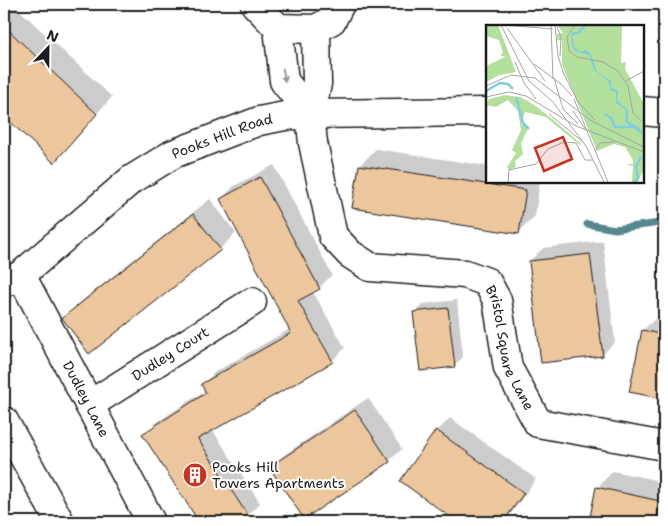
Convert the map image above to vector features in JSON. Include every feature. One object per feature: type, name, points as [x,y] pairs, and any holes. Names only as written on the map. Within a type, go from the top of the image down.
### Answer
[{"type":"street","points":[[255,4],[278,28],[284,81],[310,114]]},
{"type":"street","points":[[278,28],[316,30],[332,20],[340,4]]},
{"type":"street","points":[[310,114],[317,84],[316,30]]},
{"type":"street","points":[[643,111],[664,113]]},
{"type":"street","name":"Pooks Hill Road","points":[[12,279],[131,180],[173,154],[259,121],[310,114],[486,112]]},
{"type":"street","name":"Bristol Square Lane","points":[[310,114],[313,142],[333,236],[350,254],[370,267],[465,274],[487,282],[497,300],[508,368],[538,423],[664,446]]},
{"type":"street","name":"Dudley Lane","points":[[12,279],[89,405],[151,522]]},
{"type":"street","name":"Dudley Court","points":[[89,405],[252,302]]},
{"type":"street","points":[[4,421],[60,522]]},
{"type":"building","points":[[4,26],[97,114],[54,163],[4,116]]},
{"type":"building","points":[[359,165],[526,190],[519,234],[352,208]]},
{"type":"building","points":[[260,177],[320,289],[298,301],[333,362],[198,439],[252,522],[199,522],[142,434],[206,393],[201,384],[291,333],[220,199]]},
{"type":"building","points":[[193,214],[221,250],[89,354],[62,318]]},
{"type":"building","points":[[590,254],[603,356],[541,363],[529,261]]},
{"type":"building","points":[[448,308],[455,367],[420,371],[413,312]]},
{"type":"building","points":[[642,330],[664,335],[664,399],[629,392]]},
{"type":"building","points":[[355,410],[390,462],[304,519],[269,467]]},
{"type":"building","points":[[436,430],[524,493],[503,522],[457,522],[400,481]]},
{"type":"building","points":[[596,487],[660,501],[656,522],[589,522]]},
{"type":"waterway","points":[[587,224],[615,229],[660,223],[664,225]]},
{"type":"place","name":"Pooks Hill Towers Apartments","points":[[195,475]]}]
